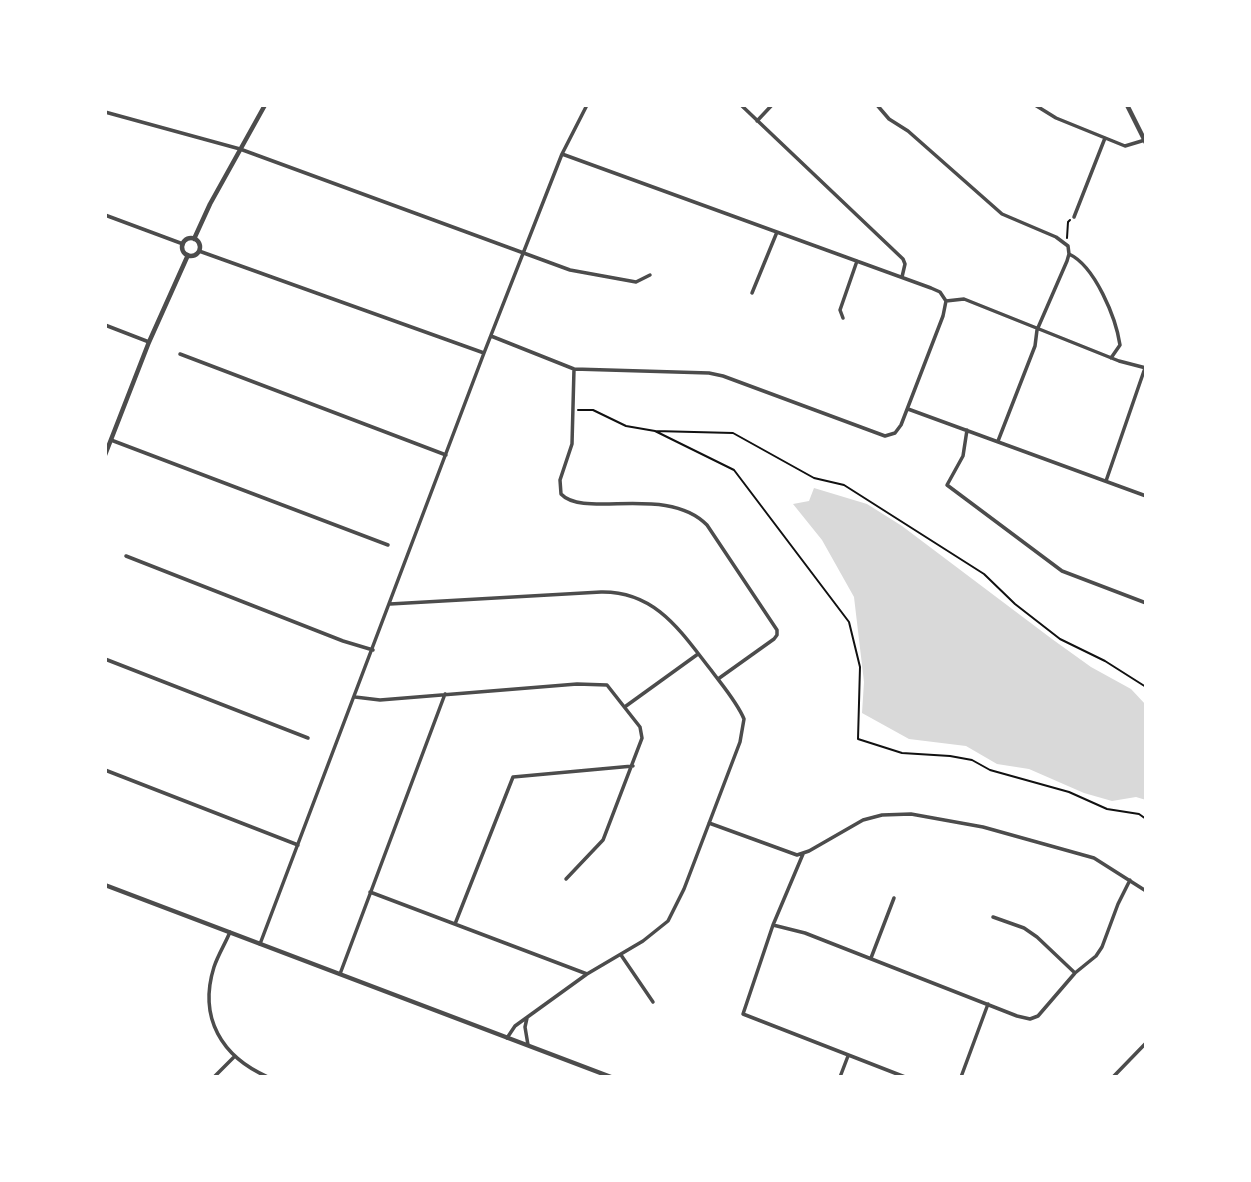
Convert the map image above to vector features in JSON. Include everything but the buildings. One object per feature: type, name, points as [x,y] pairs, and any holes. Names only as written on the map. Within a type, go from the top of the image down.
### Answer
[{"type":"street","points":[[194,239],[210,204],[265,105]]},
{"type":"street","points":[[260,944],[523,253],[562,154],[587,105]]},
{"type":"street","points":[[741,105],[903,259],[905,264],[902,277]]},
{"type":"street","points":[[757,121],[772,105]]},
{"type":"street","points":[[877,105],[889,119],[908,131],[1002,214],[1056,237],[1068,246],[1069,254],[1037,330],[1035,346],[998,441]]},
{"type":"street","points":[[1035,105],[1056,118],[1125,146],[1145,142],[1127,105]]},
{"type":"street","points":[[105,112],[240,149],[570,270],[636,282],[650,275]]},
{"type":"street","points":[[1074,216],[1105,138]]},
{"type":"street","points":[[491,336],[575,369],[709,373],[736,380],[879,434],[891,435],[899,430],[943,317],[946,300],[940,292],[562,154]]},
{"type":"street","points":[[105,215],[183,244]]},
{"type":"street","points":[[752,293],[777,232]]},
{"type":"street","points":[[188,239],[194,239],[199,244],[199,251],[195,255],[188,255],[183,251],[183,244],[188,239]]},
{"type":"street","points":[[199,251],[484,354]]},
{"type":"street","points":[[1069,254],[1079,258],[1117,324],[1120,345],[1111,358]]},
{"type":"street","points":[[105,455],[149,342],[188,255]]},
{"type":"street","points":[[843,318],[840,310],[857,261]]},
{"type":"street","points":[[946,300],[964,299],[1037,330],[1145,368],[1105,481]]},
{"type":"street","points":[[105,325],[149,342]]},
{"type":"street","points":[[180,354],[446,455]]},
{"type":"street","points":[[575,369],[572,444],[560,480],[564,498],[581,503],[649,503],[680,509],[699,517],[774,622],[777,635],[718,679]]},
{"type":"street","points":[[907,409],[1146,496]]},
{"type":"street","points":[[967,430],[963,456],[947,485],[1062,571],[1146,603]]},
{"type":"street","points":[[111,440],[388,545]]},
{"type":"street","points":[[126,556],[343,641],[373,650]]},
{"type":"street","points":[[390,604],[622,593],[640,600],[674,622],[741,712],[744,726],[709,823],[668,921],[528,1016],[515,1026],[507,1038]]},
{"type":"street","points":[[626,707],[698,654]]},
{"type":"street","points":[[105,659],[308,738]]},
{"type":"street","points":[[355,697],[371,700],[598,683],[607,685],[642,732],[641,745],[603,840],[566,879]]},
{"type":"street","points":[[340,974],[445,694]]},
{"type":"street","points":[[455,924],[513,777],[633,766]]},
{"type":"street","points":[[105,771],[298,845]]},
{"type":"street","points":[[709,823],[786,853],[803,853],[863,820],[882,815],[911,814],[984,827],[1094,858],[1146,891]]},
{"type":"street","points":[[803,853],[773,925],[743,1014],[905,1077]]},
{"type":"street","points":[[773,925],[805,933],[1023,1018],[1038,1016],[1075,973],[1096,956],[1130,880]]},
{"type":"street","points":[[105,885],[611,1077]]},
{"type":"street","points":[[370,892],[587,974]]},
{"type":"street","points":[[871,958],[894,898]]},
{"type":"street","points":[[993,917],[1031,933],[1075,973]]},
{"type":"street","points":[[230,932],[215,966],[209,1002],[219,1038],[234,1057],[268,1077]]},
{"type":"street","points":[[621,955],[653,1002]]},
{"type":"street","points":[[961,1077],[988,1004]]},
{"type":"street","points":[[528,1016],[525,1027],[528,1046]]},
{"type":"street","points":[[1113,1077],[1146,1043]]},
{"type":"street","points":[[840,1077],[848,1055]]},
{"type":"street","points":[[214,1077],[234,1057]]},
{"type":"path","points":[[1068,246],[1068,222],[1074,216]]},
{"type":"path","points":[[573,410],[593,410],[625,426],[655,431],[733,433],[814,478],[844,485],[984,574],[1015,604],[1060,639],[1105,661],[1146,687]]},
{"type":"path","points":[[655,431],[734,470],[849,622],[860,667],[858,739],[902,752],[972,760],[990,770],[1069,792],[1107,809],[1139,814],[1146,819]]},
{"type":"shaded area","points":[[814,488],[867,504],[902,526],[1091,667],[1131,689],[1146,705],[1146,800],[1136,797],[1112,801],[1084,793],[1029,769],[997,764],[966,746],[909,739],[862,713],[864,682],[854,597],[822,540],[793,504],[809,501]]}]
